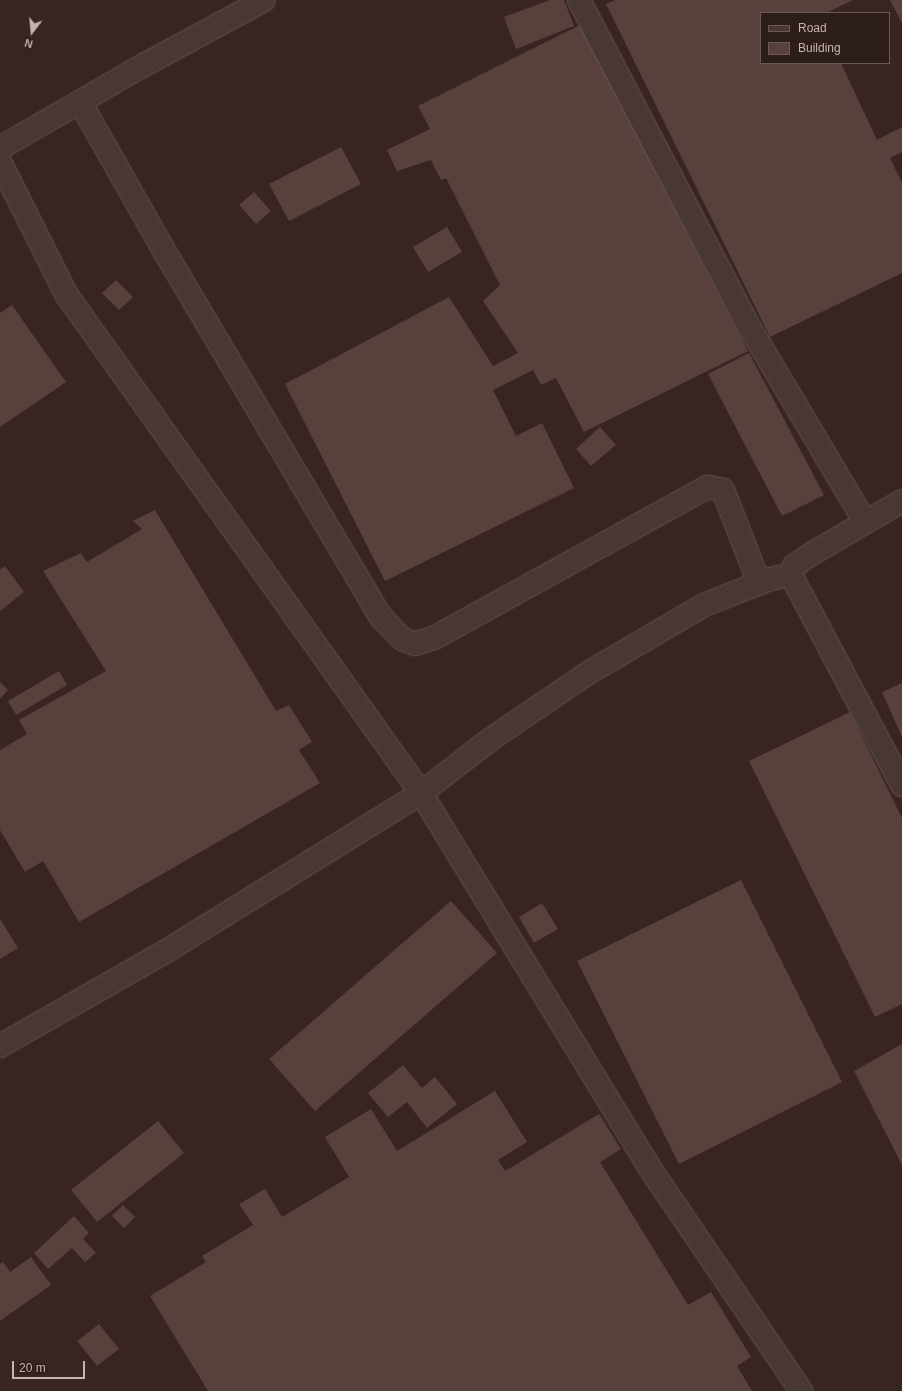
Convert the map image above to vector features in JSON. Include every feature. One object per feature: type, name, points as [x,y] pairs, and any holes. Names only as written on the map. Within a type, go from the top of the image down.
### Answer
[{"type":"street","points":[[0,148],[264,0]]},
{"type":"street","points":[[579,0],[747,323],[865,522]]},
{"type":"street","points":[[80,102],[166,254],[381,617],[402,638],[415,644],[434,638],[708,487],[723,490],[760,583]]},
{"type":"street","points":[[0,162],[66,294],[421,793],[649,1167],[801,1391]]},
{"type":"street","points":[[902,501],[800,562],[794,566],[791,575],[902,785]]},
{"type":"street","points":[[0,1046],[168,950],[421,793],[491,739],[588,673],[704,605],[760,583],[791,575]]},
{"type":"building","points":[[550,0],[564,0],[574,26],[516,49],[504,17]]},
{"type":"building","points":[[615,0],[853,0],[828,12],[760,12],[760,64],[841,64],[877,140],[902,127],[902,152],[890,158],[902,183],[902,273],[770,337],[606,4]]},
{"type":"building","points":[[890,0],[902,0],[902,23]]},
{"type":"building","points":[[580,25],[748,351],[584,432],[556,378],[541,385],[533,370],[493,390],[516,436],[542,423],[574,488],[385,581],[285,384],[449,297],[493,366],[518,353],[483,301],[500,285],[446,178],[441,180],[431,160],[397,171],[387,150],[430,129],[418,106]]},
{"type":"building","points":[[341,147],[361,184],[289,221],[269,184]]},
{"type":"building","points":[[254,192],[271,211],[256,224],[239,205]]},
{"type":"building","points":[[447,227],[462,252],[428,272],[413,247]]},
{"type":"building","points":[[116,280],[133,297],[119,310],[102,293]]},
{"type":"building","points":[[12,305],[66,382],[0,427],[0,313]]},
{"type":"building","points":[[749,353],[824,495],[782,516],[708,374]]},
{"type":"building","points":[[600,427],[616,445],[591,466],[576,449]]},
{"type":"building","points":[[155,510],[276,711],[289,705],[312,742],[299,750],[320,783],[79,922],[43,861],[25,872],[0,830],[0,750],[27,734],[19,720],[106,671],[43,571],[81,553],[87,562],[142,529],[133,521]]},
{"type":"building","points":[[5,566],[24,592],[0,611],[0,570]]},
{"type":"building","points":[[59,671],[67,685],[16,715],[8,701]]},
{"type":"building","points":[[0,682],[8,690],[0,699]]},
{"type":"building","points":[[902,683],[902,737],[882,692]]},
{"type":"building","points":[[850,712],[902,818],[902,1004],[875,1017],[749,761]]},
{"type":"building","points":[[741,880],[842,1082],[679,1164],[577,961]]},
{"type":"building","points":[[451,901],[497,953],[315,1111],[269,1059]]},
{"type":"building","points":[[542,903],[558,929],[534,943],[519,917]]},
{"type":"building","points":[[0,919],[18,948],[0,959]]},
{"type":"building","points":[[902,1044],[902,1165],[854,1071]]},
{"type":"building","points":[[403,1065],[422,1088],[435,1077],[457,1104],[427,1128],[407,1102],[388,1117],[368,1093]]},
{"type":"building","points":[[495,1091],[527,1142],[498,1160],[505,1171],[599,1114],[621,1149],[600,1162],[688,1305],[711,1292],[751,1357],[737,1366],[752,1391],[208,1391],[150,1296],[206,1262],[202,1256],[253,1225],[239,1204],[265,1189],[282,1217],[349,1177],[325,1137],[371,1109],[397,1151]]},
{"type":"building","points":[[158,1121],[184,1153],[97,1222],[71,1190]]},
{"type":"building","points":[[123,1205],[135,1217],[124,1228],[112,1216]]},
{"type":"building","points":[[74,1216],[89,1233],[83,1239],[96,1253],[85,1262],[72,1248],[48,1269],[34,1253]]},
{"type":"building","points":[[31,1257],[51,1285],[0,1321],[0,1264],[3,1262],[10,1272]]},
{"type":"building","points":[[99,1324],[119,1349],[97,1366],[77,1341]]}]
